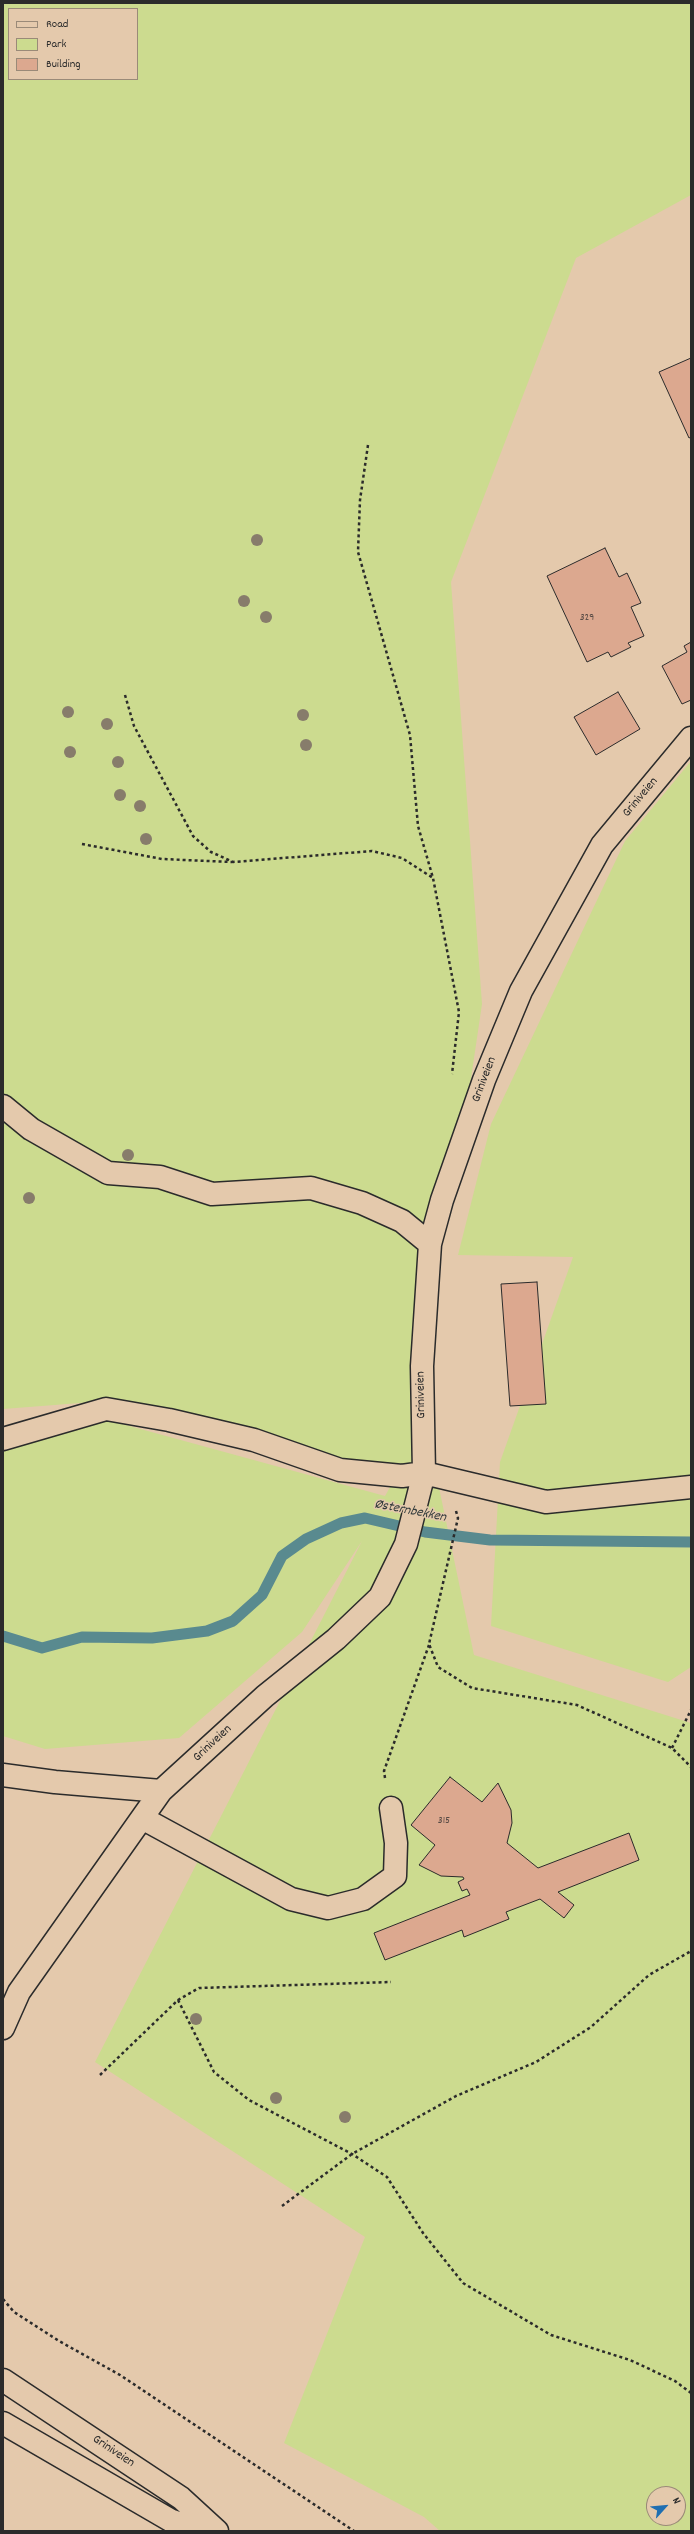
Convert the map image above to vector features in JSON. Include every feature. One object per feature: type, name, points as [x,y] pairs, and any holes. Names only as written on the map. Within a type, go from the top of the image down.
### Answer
[{"type":"street","name":"Griniveien","points":[[3,2028],[19,1992],[161,1791],[264,1696],[336,1639],[380,1597],[406,1544],[417,1506],[424,1473],[422,1366],[430,1244],[442,1200],[484,1080],[521,991],[602,845],[691,738]]},
{"type":"street","points":[[3,1106],[31,1129],[108,1173],[160,1177],[212,1194],[311,1188],[362,1203],[402,1221],[430,1244]]},
{"type":"street","points":[[3,1439],[106,1409],[169,1420],[254,1440],[340,1470],[402,1476],[424,1473],[546,1502],[691,1487]]},
{"type":"street","points":[[3,1775],[54,1782],[161,1791]]},
{"type":"street","points":[[142,1818],[292,1899],[328,1908],[363,1899],[395,1876],[396,1844],[391,1808]]},
{"type":"street","name":"Griniveien","points":[[3,2380],[181,2498],[217,2531]]},
{"type":"street","points":[[3,2423],[170,2520],[201,2531]]},
{"type":"path","points":[[368,445],[360,500],[358,552],[410,735],[418,826],[433,878],[459,1012],[451,1077]]},
{"type":"path","points":[[125,695],[134,726],[193,836],[211,852],[233,862]]},
{"type":"path","points":[[82,844],[162,859],[233,862],[372,851],[402,858],[433,878]]},
{"type":"path","points":[[391,1808],[384,1772],[429,1644],[458,1518]]},
{"type":"path","points":[[429,1644],[438,1667],[472,1688],[577,1705],[672,1748],[691,1767]]},
{"type":"path","points":[[672,1748],[691,1710]]},
{"type":"path","points":[[282,2206],[352,2154],[456,2096],[536,2062],[591,2027],[650,1975],[691,1951]]},
{"type":"path","points":[[100,2075],[178,2000],[199,1988],[391,1982]]},
{"type":"path","points":[[178,2000],[214,2072],[249,2100],[352,2154],[387,2177],[423,2233],[463,2284],[551,2335],[630,2360],[675,2381],[691,2393]]},
{"type":"path","points":[[3,2299],[14,2312],[59,2342],[120,2375],[354,2531]]},
{"type":"green space","points":[[3,3],[691,3],[691,195],[576,258],[451,582],[482,1004],[465,1119],[414,1368],[474,1655],[691,1723],[691,2531],[440,2531],[424,2517],[284,2443],[365,2237],[95,2062],[362,1541],[302,1632],[179,1738],[45,1749],[3,1736],[3,1432],[104,1419],[385,1496],[393,1482],[106,1401],[3,1409]]},
{"type":"green space","points":[[691,761],[691,1667],[668,1682],[491,1626],[500,1462],[573,1257],[458,1255],[491,1124],[625,841]]},
{"type":"building","points":[[691,358],[691,437],[689,438],[659,372]]},
{"type":"building","points":[[605,548],[619,577],[627,573],[641,603],[631,607],[644,636],[628,643],[631,647],[611,657],[608,652],[587,662],[547,576]]},
{"type":"building","points":[[691,642],[691,700],[682,704],[662,666],[687,652],[684,646]]},
{"type":"building","points":[[618,692],[640,729],[596,755],[574,717]]},
{"type":"building","points":[[537,1282],[546,1404],[510,1406],[501,1284]]},
{"type":"building","points":[[450,1777],[482,1802],[498,1783],[511,1810],[512,1823],[507,1843],[538,1868],[629,1833],[639,1860],[558,1892],[574,1905],[564,1918],[540,1899],[506,1912],[509,1919],[464,1937],[462,1930],[385,1960],[374,1933],[470,1895],[467,1889],[462,1891],[458,1882],[464,1879],[463,1877],[441,1876],[419,1865],[435,1845],[411,1825]]},
{"type":"waterway","name":"Østernbekken","points":[[3,1636],[42,1648],[82,1637],[152,1638],[207,1631],[233,1621],[262,1595],[282,1556],[306,1539],[341,1523],[365,1518],[425,1532],[490,1540],[691,1542]]}]
